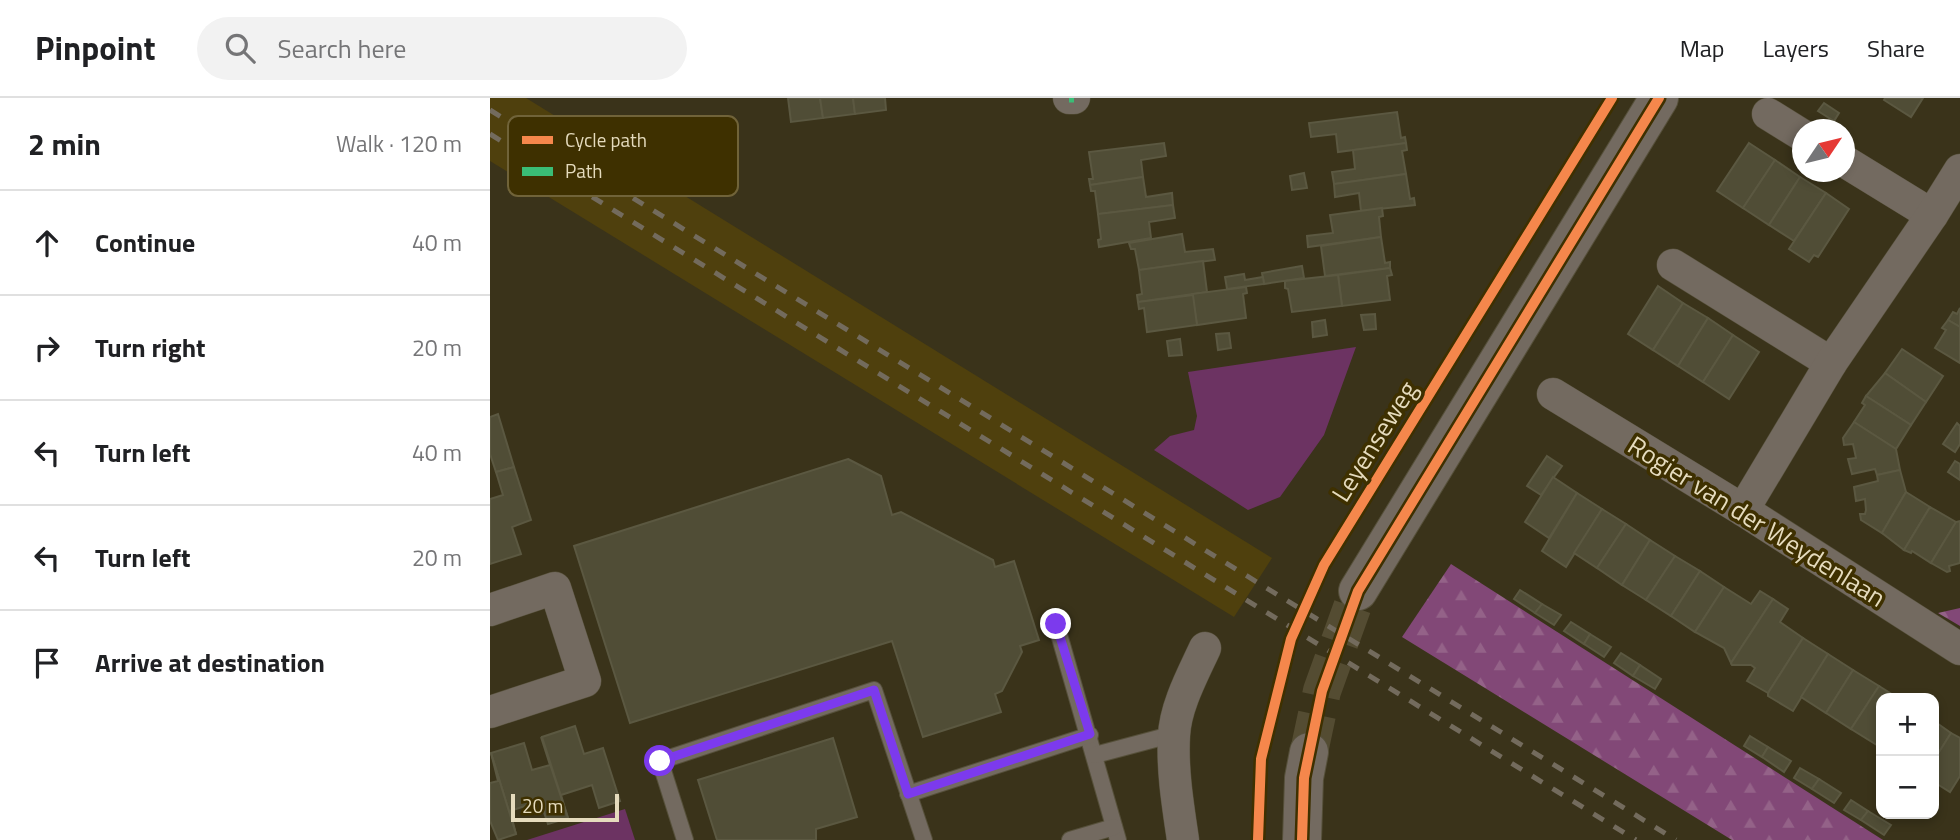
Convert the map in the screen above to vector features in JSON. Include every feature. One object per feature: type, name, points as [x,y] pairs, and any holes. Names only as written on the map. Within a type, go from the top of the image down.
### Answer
[{"type":"street","points":[[1358,591],[1659,98]]},
{"type":"street","points":[[1768,114],[1792,129]]},
{"type":"street","points":[[1855,168],[1932,215]]},
{"type":"street","points":[[1743,510],[1831,363],[1960,170]]},
{"type":"street","points":[[1673,265],[1831,363]]},
{"type":"street","name":"Rogier van der Weydenlaan","points":[[1553,394],[1743,510],[1960,649]]},
{"type":"street","points":[[490,610],[555,588],[585,681],[490,712]]},
{"type":"street","points":[[1183,840],[1177,800],[1174,734],[1186,687],[1205,648]]},
{"type":"street","points":[[1302,840],[1304,778],[1309,752]]},
{"type":"lane","points":[[1056,624],[1090,734],[1116,833],[1070,840]]},
{"type":"lane","points":[[685,840],[660,761],[874,690],[924,840]]},
{"type":"lane","points":[[908,794],[1090,734]]},
{"type":"lane","points":[[1095,755],[1174,734]]},
{"type":"shaded area","points":[[490,98],[526,98],[555,116],[508,116],[508,172],[490,161]]},
{"type":"shaded area","points":[[547,196],[685,196],[1272,558],[1234,617]]},
{"type":"shaded area","points":[[1356,347],[1324,435],[1280,497],[1248,510],[1154,450],[1170,436],[1194,430],[1197,416],[1188,372]]},
{"type":"shaded area","points":[[625,809],[635,840],[527,840]]},
{"type":"green space","points":[[1451,564],[1883,840],[1732,840],[1402,637]]},
{"type":"green space","points":[[1960,608],[1960,626],[1938,613]]},
{"type":"building","points":[[788,98],[820,98],[823,118],[791,122]]},
{"type":"building","points":[[820,98],[853,98],[855,114],[823,118]]},
{"type":"building","points":[[853,98],[885,98],[886,110],[855,114]]},
{"type":"building","points":[[1923,98],[1911,117],[1884,100]]},
{"type":"building","points":[[1824,103],[1839,113],[1835,119],[1831,119],[1818,111]]},
{"type":"building","points":[[1397,112],[1401,138],[1405,137],[1406,143],[1338,152],[1336,134],[1311,137],[1309,123]]},
{"type":"building","points":[[1164,143],[1166,156],[1141,160],[1143,177],[1090,185],[1089,179],[1093,179],[1089,152]]},
{"type":"building","points":[[1406,143],[1407,150],[1402,151],[1406,174],[1334,184],[1332,172],[1355,169],[1353,150]]},
{"type":"building","points":[[1749,143],[1775,160],[1743,208],[1717,191]]},
{"type":"building","points":[[1775,160],[1792,172],[1792,182],[1797,182],[1769,225],[1743,208]]},
{"type":"building","points":[[1304,173],[1307,188],[1292,190],[1290,176]]},
{"type":"building","points":[[1406,174],[1410,199],[1414,198],[1415,205],[1361,211],[1359,193],[1335,197],[1334,184]]},
{"type":"building","points":[[1143,177],[1146,197],[1172,193],[1173,205],[1098,214],[1095,191],[1091,191],[1090,185]]},
{"type":"building","points":[[1797,182],[1808,182],[1826,193],[1794,241],[1769,225]]},
{"type":"building","points":[[1826,193],[1849,209],[1818,257],[1814,255],[1809,262],[1789,249]]},
{"type":"building","points":[[1173,205],[1175,218],[1149,222],[1151,238],[1099,247],[1098,240],[1101,239],[1098,214]]},
{"type":"building","points":[[1382,208],[1383,216],[1379,217],[1381,237],[1308,247],[1307,236],[1333,233],[1330,215]]},
{"type":"building","points":[[1182,234],[1185,252],[1213,249],[1215,260],[1139,270],[1135,249],[1131,249],[1129,243]]},
{"type":"building","points":[[1381,237],[1385,263],[1390,262],[1390,268],[1325,276],[1321,246]]},
{"type":"building","points":[[1203,261],[1207,292],[1138,302],[1137,295],[1142,294],[1139,270]]},
{"type":"building","points":[[1302,266],[1304,278],[1264,284],[1262,273]]},
{"type":"building","points":[[1390,268],[1392,275],[1387,276],[1390,300],[1342,306],[1338,275]]},
{"type":"building","points":[[1244,274],[1245,280],[1263,277],[1264,284],[1227,289],[1225,277]]},
{"type":"building","points":[[1338,275],[1342,306],[1292,312],[1285,281]]},
{"type":"building","points":[[1658,286],[1683,303],[1653,350],[1628,334]]},
{"type":"building","points":[[1246,287],[1247,293],[1243,294],[1246,318],[1197,325],[1192,294]]},
{"type":"building","points":[[1193,295],[1197,325],[1147,332],[1144,308],[1139,309],[1138,302]]},
{"type":"building","points":[[1683,303],[1708,318],[1678,366],[1653,350]]},
{"type":"building","points":[[1960,308],[1960,327],[1948,320],[1953,312],[1957,314]]},
{"type":"building","points":[[1375,314],[1376,329],[1364,330],[1361,315]]},
{"type":"building","points":[[1708,318],[1733,335],[1703,382],[1678,366]]},
{"type":"building","points":[[1325,320],[1327,335],[1313,337],[1312,322]]},
{"type":"building","points":[[1948,320],[1960,327],[1960,363],[1935,348],[1946,330],[1942,328]]},
{"type":"building","points":[[1229,333],[1231,348],[1218,350],[1216,334]]},
{"type":"building","points":[[1733,335],[1759,352],[1729,399],[1703,382]]},
{"type":"building","points":[[1180,339],[1182,355],[1169,356],[1167,341]]},
{"type":"building","points":[[1902,349],[1943,376],[1926,402],[1885,373]]},
{"type":"building","points":[[1885,373],[1926,402],[1911,425],[1866,396]]},
{"type":"building","points":[[1866,396],[1911,425],[1896,449],[1854,422],[1865,405],[1862,403]]},
{"type":"building","points":[[498,414],[514,467],[496,472],[490,454],[490,417]]},
{"type":"building","points":[[1854,422],[1896,449],[1900,470],[1877,475],[1875,469],[1852,474],[1848,459],[1856,458],[1853,444],[1844,445],[1843,438]]},
{"type":"building","points":[[1957,423],[1960,426],[1960,444],[1955,452],[1943,444]]},
{"type":"building","points":[[1547,456],[1562,466],[1541,495],[1527,486]]},
{"type":"building","points":[[848,459],[881,476],[892,515],[901,512],[993,560],[995,567],[1014,561],[1039,640],[1020,646],[1022,652],[1002,691],[995,694],[1001,712],[923,737],[892,641],[630,723],[574,546]]},
{"type":"building","points":[[1955,461],[1960,464],[1960,480],[1948,472]]},
{"type":"building","points":[[514,467],[531,520],[512,527],[521,554],[490,564],[490,499],[503,495],[496,472]]},
{"type":"building","points":[[1900,470],[1906,492],[1882,533],[1861,520],[1860,514],[1865,514],[1866,510],[1865,499],[1856,501],[1854,487],[1878,481],[1877,475]]},
{"type":"building","points":[[1553,477],[1577,493],[1549,538],[1525,522]]},
{"type":"building","points":[[1906,492],[1930,507],[1904,550],[1882,533]]},
{"type":"building","points":[[1577,493],[1602,509],[1566,567],[1542,551]]},
{"type":"building","points":[[1930,507],[1956,522],[1931,563],[1912,551],[1911,553],[1904,550]]},
{"type":"building","points":[[1602,509],[1626,524],[1597,568],[1574,553]]},
{"type":"building","points":[[1960,521],[1960,563],[1949,566],[1950,571],[1947,572],[1931,563],[1956,522]]},
{"type":"building","points":[[1626,524],[1650,540],[1622,585],[1597,568]]},
{"type":"building","points":[[1650,540],[1675,556],[1646,600],[1622,585]]},
{"type":"building","points":[[1675,556],[1700,571],[1671,616],[1646,600]]},
{"type":"building","points":[[1700,571],[1724,587],[1695,632],[1671,616]]},
{"type":"building","points":[[1724,587],[1751,604],[1760,591],[1773,599],[1731,663],[1724,648],[1695,632]]},
{"type":"building","points":[[1520,590],[1542,604],[1535,613],[1514,599]]},
{"type":"building","points":[[1773,599],[1788,609],[1780,622],[1803,638],[1768,693],[1747,681],[1755,668],[1751,665],[1731,663]]},
{"type":"building","points":[[1542,604],[1561,615],[1554,625],[1535,613]]},
{"type":"building","points":[[1571,622],[1590,634],[1584,644],[1564,631]]},
{"type":"building","points":[[1590,634],[1611,647],[1604,657],[1584,644]]},
{"type":"building","points":[[1803,638],[1828,654],[1793,711],[1768,696],[1768,693]]},
{"type":"building","points":[[1621,653],[1640,665],[1633,676],[1614,663]]},
{"type":"building","points":[[1828,654],[1853,670],[1826,713],[1801,697]]},
{"type":"building","points":[[1640,665],[1661,679],[1655,689],[1633,676]]},
{"type":"building","points":[[1853,670],[1879,686],[1851,729],[1826,713]]},
{"type":"building","points":[[1879,686],[1890,693],[1876,693],[1876,744],[1851,729]]},
{"type":"building","points":[[1939,725],[1951,733],[1939,752]]},
{"type":"building","points":[[575,726],[584,754],[603,748],[620,801],[599,808],[592,785],[561,795],[568,818],[542,737]]},
{"type":"building","points":[[1951,733],[1960,738],[1960,776],[1950,792],[1939,785],[1939,752]]},
{"type":"building","points":[[1750,736],[1768,747],[1762,757],[1744,746]]},
{"type":"building","points":[[541,737],[568,818],[548,824],[540,801],[510,811],[516,834],[491,753],[524,743],[532,770],[550,765]]},
{"type":"building","points":[[833,738],[857,817],[816,829],[816,840],[717,840],[698,780]]},
{"type":"building","points":[[1768,747],[1791,761],[1784,772],[1762,757]]},
{"type":"building","points":[[491,753],[516,834],[498,840],[490,821],[490,783],[498,781]]},
{"type":"building","points":[[1800,768],[1819,779],[1812,789],[1794,778]]},
{"type":"building","points":[[1819,779],[1841,793],[1834,803],[1812,789]]},
{"type":"building","points":[[1851,800],[1868,811],[1861,820],[1844,810]]},
{"type":"building","points":[[1868,811],[1876,816],[1876,819],[1891,825],[1884,835],[1861,820]]},
{"type":"tunnel","points":[[1309,752],[1322,691],[1358,591]]},
{"type":"railway","points":[[490,110],[508,121]]},
{"type":"railway","points":[[490,134],[508,145]]},
{"type":"railway","points":[[591,196],[1636,840]]},
{"type":"railway","points":[[630,196],[1676,840]]},
{"type":"marked path","points":[[1069,98],[1074,98]]},
{"type":"cycle path","name":"Leyenseweg","points":[[1258,840],[1261,759],[1291,639],[1324,565],[1612,98]]},
{"type":"cycle path","points":[[1302,840],[1304,778],[1322,691],[1358,591],[1659,98]]},
{"type":"route","points":[[660,761],[874,690],[908,794],[1090,734],[1056,624]]}]
